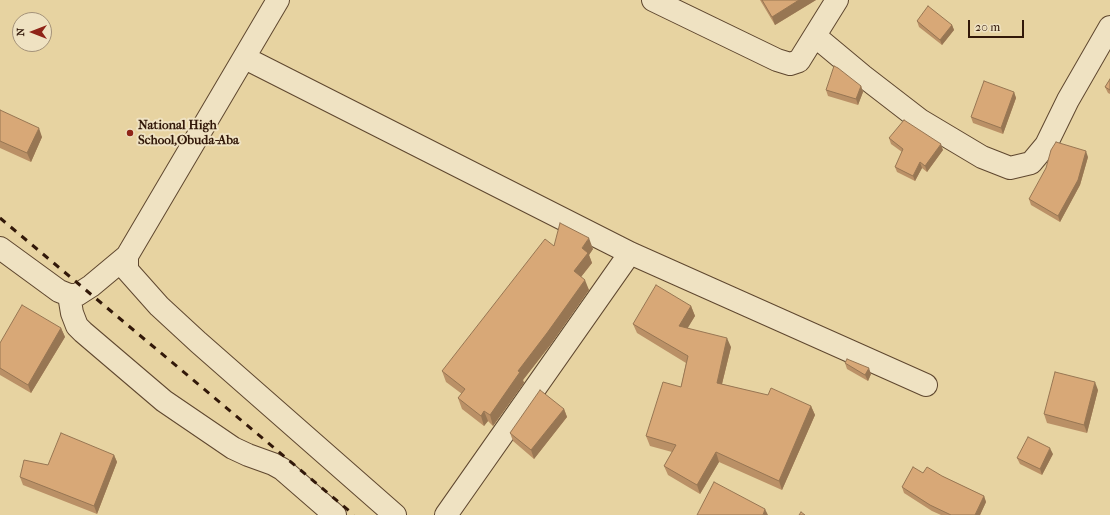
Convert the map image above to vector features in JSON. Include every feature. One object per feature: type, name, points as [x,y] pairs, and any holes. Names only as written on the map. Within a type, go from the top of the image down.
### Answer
[{"type":"street","points":[[0,248],[59,292],[69,295],[77,295],[91,286],[127,256],[278,0]]},
{"type":"street","points":[[653,0],[777,60],[790,64],[798,61],[837,0]]},
{"type":"street","points":[[815,36],[863,76],[920,120],[982,157],[1010,168],[1031,164],[1046,145],[1068,100],[1110,27]]},
{"type":"street","points":[[245,58],[630,253],[926,385]]},
{"type":"street","points":[[446,515],[630,253]]},
{"type":"street","points":[[127,256],[127,270],[159,306],[395,515]]},
{"type":"street","points":[[69,295],[72,313],[77,326],[164,401],[234,448],[282,469],[335,515]]},
{"type":"building","points":[[762,0],[799,0],[772,17]]},
{"type":"building","points":[[928,6],[952,25],[940,40],[917,21]]},
{"type":"building","points":[[834,66],[861,86],[856,99],[826,90]]},
{"type":"building","points":[[1110,79],[1110,90],[1105,87]]},
{"type":"building","points":[[984,81],[1014,92],[1001,128],[971,117]]},
{"type":"building","points":[[0,110],[39,128],[27,153],[0,141]]},
{"type":"building","points":[[904,120],[941,144],[925,166],[920,162],[913,176],[895,167],[903,149],[889,138]]},
{"type":"building","points":[[1056,142],[1086,151],[1078,180],[1058,216],[1029,199],[1046,168],[1051,150]]},
{"type":"building","points":[[560,223],[589,238],[582,248],[588,253],[574,271],[585,280],[518,371],[520,372],[490,415],[484,411],[481,416],[458,398],[465,389],[442,371],[545,239],[554,246]]},
{"type":"building","points":[[656,285],[691,306],[679,326],[727,338],[717,383],[768,395],[771,388],[811,406],[779,481],[716,452],[697,485],[664,466],[676,445],[646,436],[663,382],[681,387],[688,356],[633,324]]},
{"type":"building","points":[[22,305],[61,328],[28,385],[0,368],[0,343]]},
{"type":"building","points":[[847,359],[869,368],[865,375],[845,363]]},
{"type":"building","points":[[1055,372],[1095,382],[1084,425],[1044,414]]},
{"type":"building","points":[[540,390],[564,409],[531,450],[510,433]]},
{"type":"building","points":[[61,433],[114,455],[94,506],[20,477],[24,460],[48,465]]},
{"type":"building","points":[[1028,437],[1050,448],[1040,469],[1017,458]]},
{"type":"building","points":[[913,467],[923,473],[927,467],[942,476],[984,496],[975,515],[951,515],[930,505],[902,487]]},
{"type":"building","points":[[714,482],[765,509],[763,515],[697,515]]},
{"type":"railway","points":[[0,218],[354,515]]},
{"type":"place","name":"National High School,Obuda-Aba","points":[[130,133]]}]
